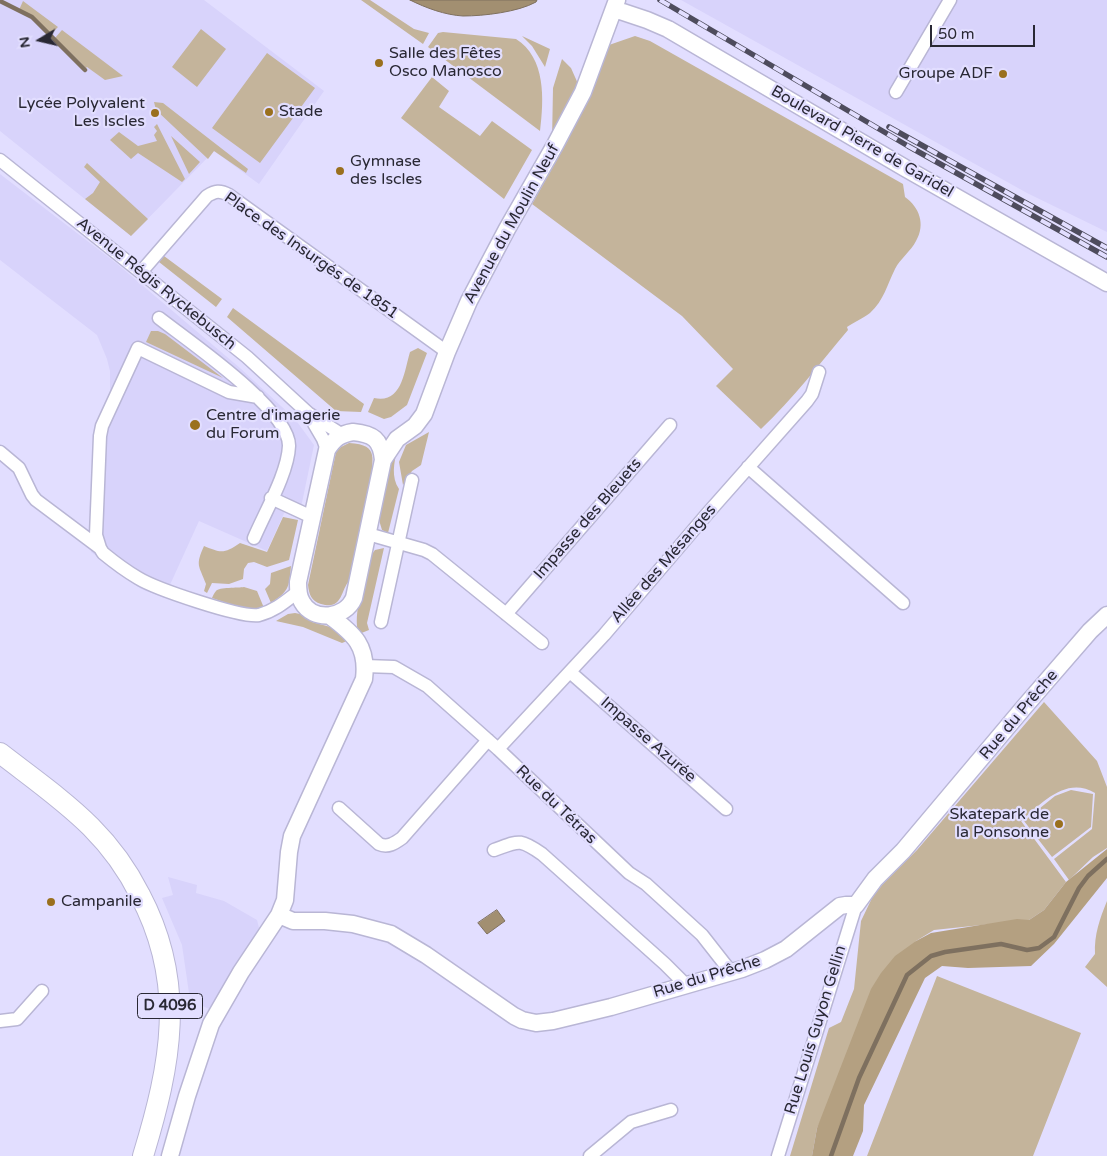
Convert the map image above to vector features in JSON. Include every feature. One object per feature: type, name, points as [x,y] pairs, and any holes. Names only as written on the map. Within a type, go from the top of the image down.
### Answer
[{"type":"main road","name":"D 4096","points":[[0,754],[92,828],[131,877],[158,934],[169,984],[170,1019],[161,1091],[143,1156]]},
{"type":"street","points":[[896,92],[950,0]]},
{"type":"street","name":"Boulevard Pierre de Garidel","points":[[615,5],[668,30],[1107,283]]},
{"type":"street","name":"Avenue du Moulin Neuf","points":[[383,460],[397,439],[415,426],[424,414],[447,352],[483,272],[583,92],[615,5]]},
{"type":"street","name":"Avenue Régis Ryckebusch","points":[[0,160],[247,357],[308,413],[342,434]]},
{"type":"street","name":"Place des Insurgés de 1851","points":[[141,272],[207,196],[220,192],[229,196],[447,352]]},
{"type":"street","points":[[159,318],[258,397],[282,424],[289,442],[286,462],[254,538]]},
{"type":"street","points":[[100,548],[96,529],[102,426],[138,348],[229,392],[258,397]]},
{"type":"street","name":"Allée des Mésanges","points":[[340,808],[379,844],[395,843],[493,745],[570,672],[812,394],[819,372]]},
{"type":"street","name":"Avenue Régis Ryckebusch","points":[[308,413],[327,450]]},
{"type":"street","name":"Impasse des Bleuets","points":[[506,614],[670,425]]},
{"type":"street","points":[[352,602],[340,612],[330,616],[316,614],[305,606],[298,591],[298,582],[327,450],[342,434],[353,432],[375,438],[397,439]]},
{"type":"street","points":[[170,1156],[187,1096],[212,1024],[241,972],[279,915],[285,900],[292,836],[362,685],[365,666],[362,651],[354,635],[352,602],[383,460],[381,446],[375,438]]},
{"type":"street","points":[[0,452],[19,468],[36,500],[137,578],[151,585],[206,604],[248,615],[259,614],[279,607],[305,606]]},
{"type":"street","points":[[748,467],[903,603]]},
{"type":"street","points":[[381,622],[412,480]]},
{"type":"street","points":[[271,498],[312,517]]},
{"type":"street","points":[[368,534],[432,554],[542,643]]},
{"type":"street","points":[[279,607],[298,591]]},
{"type":"street","name":"Rue du Prêche","points":[[279,915],[293,921],[325,921],[353,924],[391,934],[426,955],[514,1016],[536,1023],[554,1021],[611,1007],[731,972],[765,960],[786,949],[840,906],[846,904],[856,905],[874,879],[908,845],[1025,706],[1090,631],[1107,615]]},
{"type":"street","points":[[330,616],[354,635]]},
{"type":"street","name":"Rue du Tétras","points":[[365,666],[394,667],[411,675],[433,691],[629,873],[646,884],[702,935],[731,972]]},
{"type":"street","name":"Impasse Azurée","points":[[570,672],[726,809]]},
{"type":"street","points":[[494,850],[515,842],[521,842],[526,843],[542,854],[658,957],[686,985]]},
{"type":"street","name":"Rue Louis Guyon Gellin","points":[[778,1156],[856,905]]},
{"type":"street","points":[[0,1021],[17,1019],[42,991]]},
{"type":"street","points":[[590,1156],[631,1122],[671,1110]]},
{"type":"shaded area","name":"Lycée Polyvalent Les Iscles","points":[[0,0],[204,0],[324,91],[259,184],[214,151],[131,236],[0,131]]},
{"type":"shaded area","points":[[361,0],[370,0],[414,29],[429,33],[423,44]]},
{"type":"shaded area","points":[[410,0],[537,0],[511,11],[463,16],[436,11]]},
{"type":"shaded area","points":[[681,0],[1107,0],[1107,232],[1027,193]]},
{"type":"shaded area","points":[[23,1],[58,27],[51,34],[34,17],[19,10]]},
{"type":"shaded area","points":[[201,29],[226,49],[197,87],[172,67]]},
{"type":"shaded area","points":[[62,30],[123,76],[105,80],[86,68],[55,38]]},
{"type":"shaded area","points":[[438,33],[516,39],[526,47],[538,68],[541,80],[542,106],[540,131],[428,47]]},
{"type":"shaded area","points":[[522,36],[550,49],[545,67],[532,46]]},
{"type":"shaded area","points":[[635,36],[650,41],[903,184],[905,197],[920,216],[919,235],[897,265],[879,303],[865,317],[847,327],[848,330],[806,381],[761,429],[716,386],[733,369],[682,316],[532,204],[568,140],[609,45]]},
{"type":"shaded area","name":"Stade","points":[[267,53],[315,88],[260,163],[212,128]]},
{"type":"shaded area","points":[[562,59],[571,68],[579,86],[552,141],[553,88]]},
{"type":"shaded area","points":[[432,77],[449,91],[439,107],[480,136],[492,121],[532,150],[504,199],[401,118]]},
{"type":"shaded area","points":[[154,102],[163,103],[248,169],[246,173],[214,151],[208,159],[156,110]]},
{"type":"shaded area","points":[[157,124],[185,179],[182,182],[138,153],[131,159],[110,140],[119,132],[138,146],[157,141],[154,135],[157,131],[154,127]]},
{"type":"shaded area","points":[[171,136],[200,162],[189,174]]},
{"type":"shaded area","points":[[87,163],[148,219],[131,236],[85,199],[93,193],[100,182],[84,167]]},
{"type":"shaded area","points":[[0,174],[116,263],[240,368],[295,419],[314,445],[299,517],[285,511],[267,551],[199,521],[164,598],[141,589],[91,552],[94,435],[110,402],[110,371],[97,335],[0,260]]},
{"type":"shaded area","points":[[164,256],[222,299],[216,307],[159,262]]},
{"type":"shaded area","points":[[233,308],[364,404],[361,412],[336,411],[227,317]]},
{"type":"shaded area","points":[[151,331],[165,334],[223,378],[146,342]]},
{"type":"shaded area","points":[[418,348],[427,353],[407,405],[391,417],[384,419],[368,412],[374,398],[383,399],[391,396],[396,391],[403,377],[410,352]]},
{"type":"shaded area","points":[[429,432],[421,465],[412,471],[403,485],[399,462],[406,445]]},
{"type":"shaded area","points":[[349,443],[359,444],[370,450],[373,461],[372,483],[351,579],[347,583],[338,602],[328,605],[321,604],[313,599],[308,585],[336,452]]},
{"type":"shaded area","points":[[397,450],[394,475],[399,489],[388,533],[382,530],[379,520],[389,460]]},
{"type":"shaded area","points":[[283,517],[298,520],[289,560],[267,567],[254,562],[248,563],[244,569],[243,579],[229,584],[212,583],[207,593],[204,591],[206,584],[199,562],[204,546],[226,551],[240,543],[267,552]]},
{"type":"shaded area","points":[[384,548],[367,623],[369,630],[359,634],[357,626],[358,606],[372,554],[375,550]]},
{"type":"shaded area","points":[[291,566],[290,579],[285,592],[271,603],[265,589],[270,584],[271,573]]},
{"type":"shaded area","points":[[244,587],[257,591],[264,608],[247,610],[212,598],[218,590]]},
{"type":"shaded area","points":[[295,613],[312,622],[334,628],[347,641],[342,643],[303,627],[276,621],[288,614]]},
{"type":"shaded area","points":[[1044,702],[1097,761],[1107,787],[1107,848],[1093,857],[1069,880],[1054,859],[1092,829],[1095,793],[1084,789],[1074,788],[1055,794],[1021,821],[1066,882],[1044,910],[1029,920],[934,930],[916,941],[817,1128],[812,1156],[790,1156],[829,1028],[841,1022],[854,989],[861,921],[872,898],[882,885],[917,850]]},
{"type":"shaded area","name":"Skatepark de la Ponsonne","points":[[1071,790],[1093,794],[1091,827],[1052,857],[1024,821],[1055,796]]},
{"type":"shaded area","points":[[1107,849],[1107,878],[1054,944],[1031,966],[968,968],[942,966],[925,978],[864,1105],[863,1131],[853,1156],[812,1156],[817,1128],[871,989],[895,956],[931,933],[1017,919],[1029,920],[1044,910],[1066,882]]},
{"type":"shaded area","points":[[168,877],[197,885],[196,893],[224,901],[257,920],[259,928],[209,1009],[190,1000],[182,945],[162,898],[173,895]]},
{"type":"shaded area","points":[[1107,901],[1107,987],[1085,967],[1095,954],[1095,940]]},
{"type":"shaded area","points":[[497,910],[505,921],[487,934],[478,923]]},
{"type":"shaded area","points":[[937,976],[1081,1033],[1033,1156],[867,1156]]},
{"type":"waterway","points":[[0,1],[32,17],[85,70]]},
{"type":"waterway","points":[[831,1156],[859,1078],[907,975],[931,956],[945,952],[1001,944],[1027,950],[1039,948],[1054,937],[1079,888],[1088,876],[1107,859]]},
{"type":"railway","points":[[660,0],[908,146],[1107,257]]},
{"type":"railway","points":[[889,127],[1107,248]]},
{"type":"place","name":"Salle des Fêtes Osco Manosco","points":[[379,63]]},
{"type":"place","name":"Groupe ADF","points":[[1003,74]]},
{"type":"place","name":"Stade","points":[[269,112]]},
{"type":"place","name":"Lycée Polyvalent Les Iscles","points":[[155,113]]},
{"type":"place","name":"Gymnase des Iscles","points":[[340,171]]},
{"type":"place","name":"Centre d'imagerie du Forum","points":[[195,425]]},
{"type":"place","name":"Skatepark de la Ponsonne","points":[[1059,824]]},
{"type":"place","name":"Campanile","points":[[51,902]]}]
